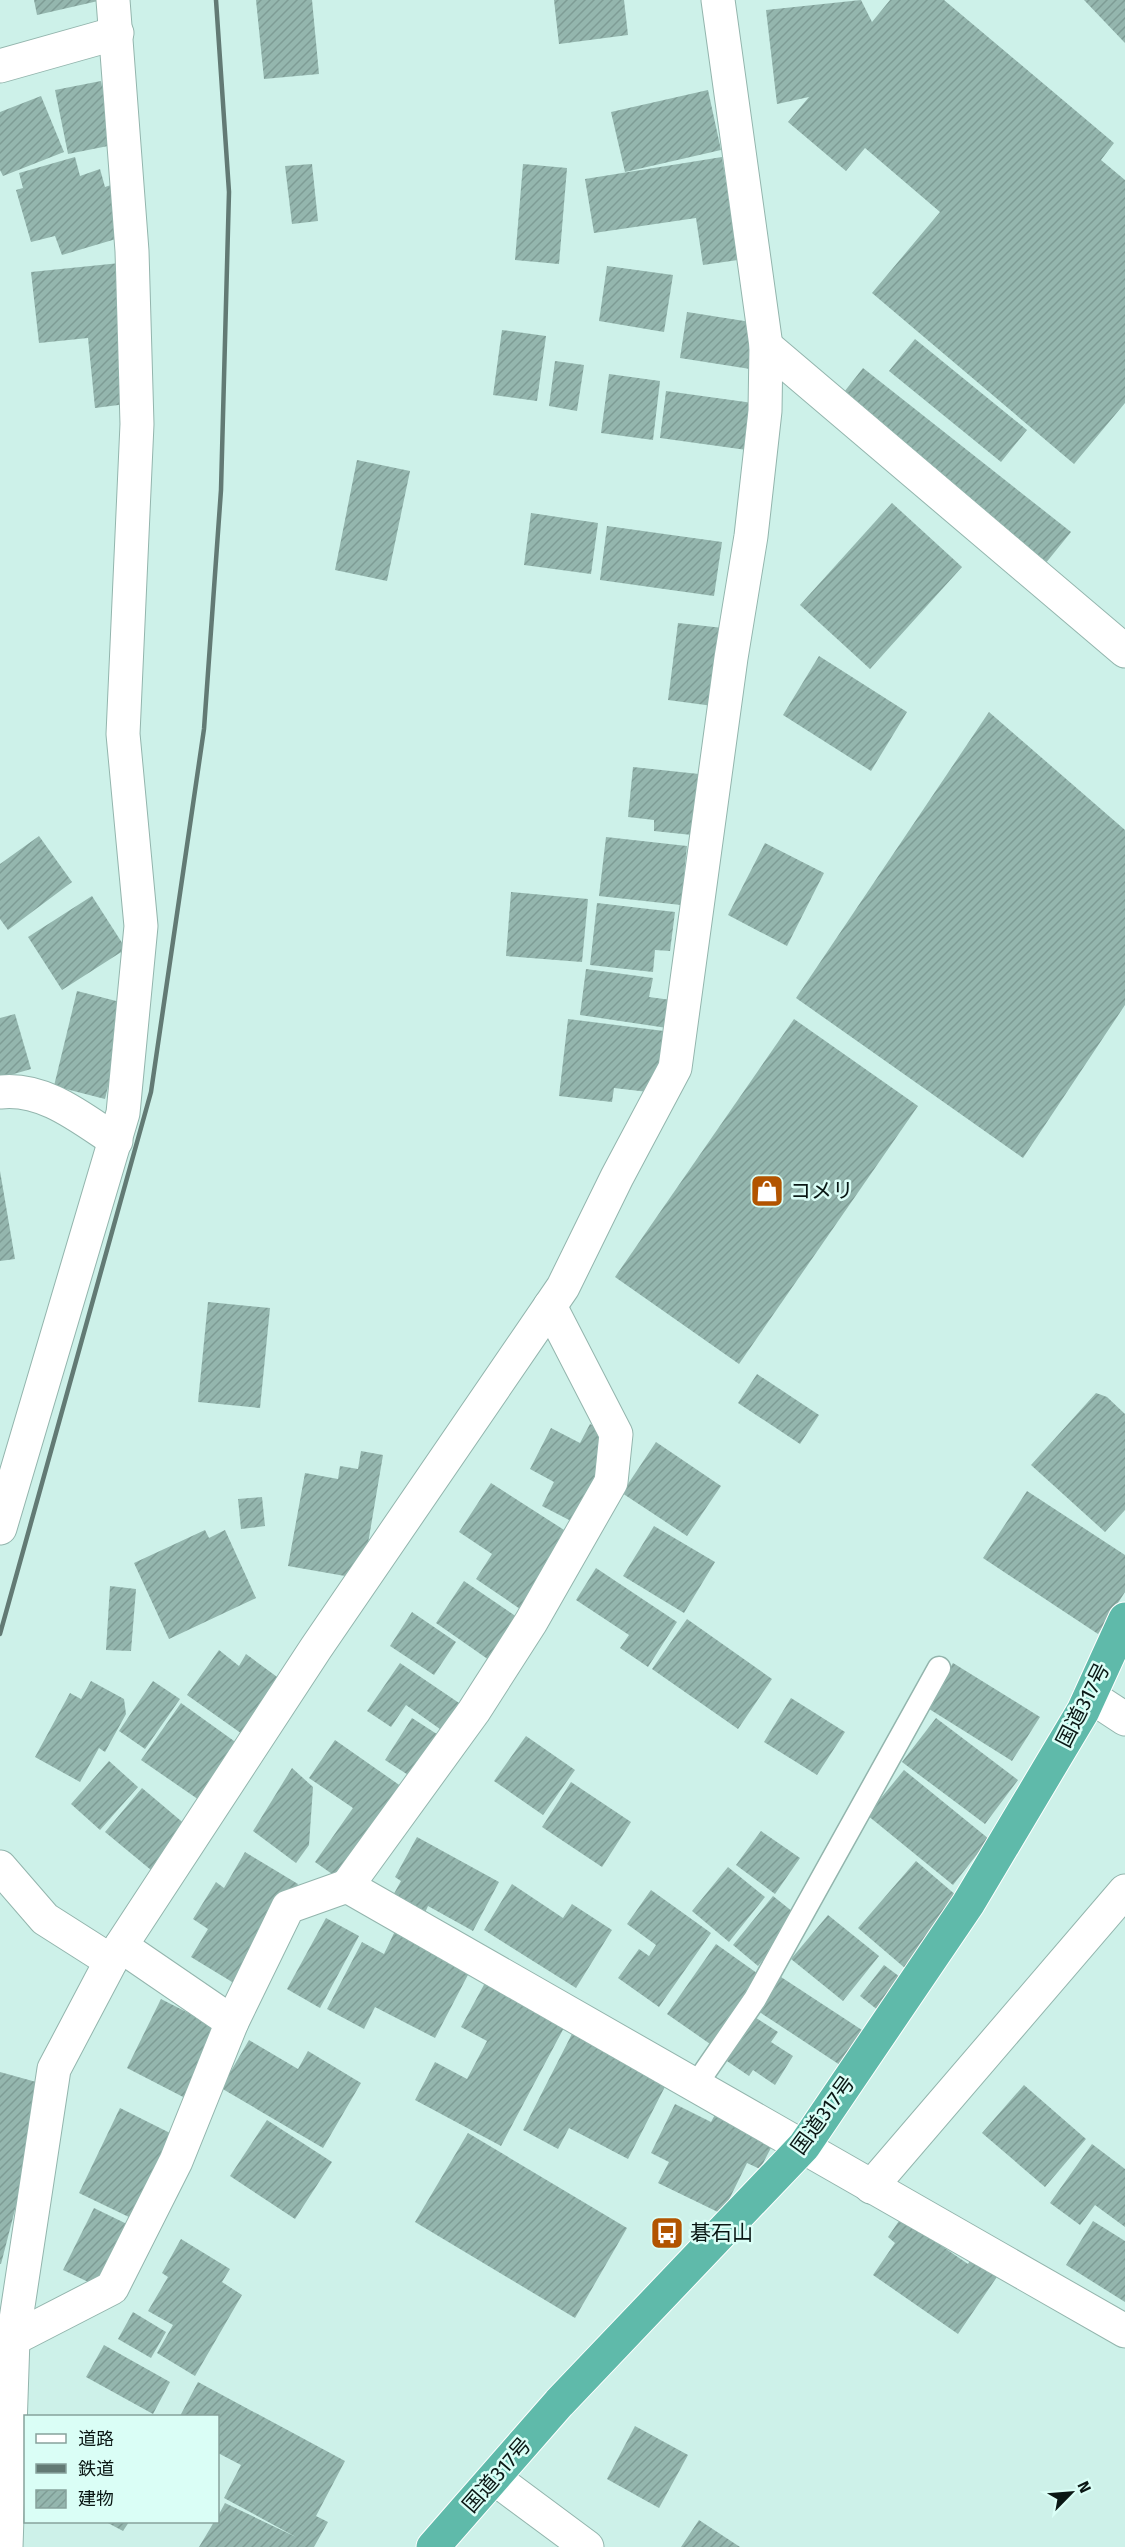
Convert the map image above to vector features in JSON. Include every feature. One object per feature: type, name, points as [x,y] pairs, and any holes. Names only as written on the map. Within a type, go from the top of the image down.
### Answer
[{"type":"highway","name":"国道317号","points":[[434,2547],[559,2403],[804,2146],[968,1904],[1090,1696],[1125,1619]]},
{"type":"street","points":[[0,1528],[123,1113],[141,926],[123,734],[137,424],[132,251],[113,0]]},
{"type":"street","points":[[6,2547],[13,2339],[54,2069],[116,1953],[316,1648],[563,1287],[617,1177],[675,1068],[730,658],[751,536],[765,411],[766,346],[718,0]]},
{"type":"street","points":[[0,66],[117,33]]},
{"type":"street","points":[[766,346],[1125,651]]},
{"type":"street","points":[[0,1092],[12,1091],[52,1100],[116,1141]]},
{"type":"street","points":[[13,2339],[112,2288],[176,2161],[232,2022],[288,1907],[347,1886],[480,1701],[531,1622],[610,1482],[616,1434],[550,1306]]},
{"type":"street","points":[[1090,1696],[1125,1719]]},
{"type":"street","points":[[0,1867],[45,1919],[116,1953],[232,2022]]},
{"type":"street","points":[[347,1886],[1125,2331]]},
{"type":"street","points":[[871,2187],[1125,1891]]},
{"type":"street","points":[[494,2478],[587,2547]]},
{"type":"lane","points":[[695,2086],[755,1999],[939,1668]]},
{"type":"building","points":[[34,0],[98,0],[98,1],[37,15]]},
{"type":"building","points":[[256,0],[312,0],[319,74],[264,79]]},
{"type":"building","points":[[554,0],[624,0],[628,35],[559,44]]},
{"type":"building","points":[[861,0],[872,22],[890,0],[944,0],[1114,143],[1101,160],[1125,180],[1125,403],[1074,464],[872,293],[940,212],[865,148],[846,171],[788,122],[809,97],[777,104],[766,10]]},
{"type":"building","points":[[1084,0],[1125,0],[1125,43]]},
{"type":"building","points":[[101,81],[113,145],[68,154],[55,90]]},
{"type":"building","points":[[708,90],[721,150],[625,172],[611,112]]},
{"type":"building","points":[[41,96],[64,152],[3,176],[0,170],[0,112]]},
{"type":"building","points":[[75,157],[80,176],[100,169],[105,187],[111,185],[126,236],[62,255],[55,236],[31,242],[16,190],[23,188],[19,173]]},
{"type":"building","points":[[722,157],[738,260],[703,265],[696,218],[594,233],[585,179]]},
{"type":"building","points":[[312,164],[318,221],[292,224],[285,166]]},
{"type":"building","points":[[523,164],[567,168],[559,264],[515,260]]},
{"type":"building","points":[[120,263],[134,403],[95,408],[88,338],[39,343],[31,272]]},
{"type":"building","points":[[607,266],[673,275],[664,332],[599,321]]},
{"type":"building","points":[[687,312],[757,323],[750,369],[680,358]]},
{"type":"building","points":[[502,330],[546,336],[537,401],[493,395]]},
{"type":"building","points":[[915,339],[1027,430],[1001,462],[889,371]]},
{"type":"building","points":[[555,361],[584,365],[577,411],[549,406]]},
{"type":"building","points":[[863,368],[1071,532],[1045,564],[837,401]]},
{"type":"building","points":[[609,374],[660,381],[653,440],[601,433]]},
{"type":"building","points":[[666,391],[760,404],[754,451],[660,438]]},
{"type":"building","points":[[357,460],[410,471],[387,581],[335,570]]},
{"type":"building","points":[[892,503],[962,567],[870,669],[800,605]]},
{"type":"building","points":[[531,513],[598,523],[591,574],[524,565]]},
{"type":"building","points":[[607,526],[722,542],[714,596],[600,580]]},
{"type":"building","points":[[678,623],[723,628],[713,706],[668,700]]},
{"type":"building","points":[[819,656],[907,712],[871,771],[783,715]]},
{"type":"building","points":[[989,712],[1125,830],[1125,1005],[1023,1158],[796,998]]},
{"type":"building","points":[[633,767],[699,774],[692,835],[654,831],[654,820],[628,817]]},
{"type":"building","points":[[39,836],[72,882],[8,930],[0,919],[0,864]]},
{"type":"building","points":[[606,837],[687,846],[681,905],[599,896]]},
{"type":"building","points":[[765,843],[824,873],[787,946],[728,915]]},
{"type":"building","points":[[511,892],[588,899],[582,962],[506,956]]},
{"type":"building","points":[[92,896],[126,949],[62,990],[28,937]]},
{"type":"building","points":[[597,903],[675,912],[670,951],[655,950],[653,972],[590,965]]},
{"type":"building","points":[[586,969],[653,978],[649,997],[671,1000],[667,1028],[580,1015]]},
{"type":"building","points":[[77,991],[128,1004],[105,1099],[54,1086]]},
{"type":"building","points":[[15,1014],[31,1069],[0,1078],[0,1018]]},
{"type":"building","points":[[568,1019],[664,1031],[657,1093],[614,1088],[612,1102],[559,1096]]},
{"type":"building","name":"コメリ","points":[[794,1019],[918,1106],[739,1364],[615,1277]]},
{"type":"building","points":[[0,1171],[15,1259],[0,1261]]},
{"type":"building","points":[[208,1302],[270,1308],[260,1408],[198,1402]]},
{"type":"building","points":[[757,1374],[819,1415],[800,1444],[738,1403]]},
{"type":"building","points":[[1096,1393],[1107,1397],[1125,1414],[1125,1510],[1105,1532],[1031,1465]]},
{"type":"building","points":[[590,1424],[617,1438],[573,1522],[542,1506],[554,1482],[530,1469],[551,1428],[580,1443]]},
{"type":"building","points":[[656,1442],[721,1486],[687,1536],[622,1493]]},
{"type":"building","points":[[361,1451],[383,1455],[362,1579],[288,1566],[305,1473],[338,1479],[340,1466],[358,1469]]},
{"type":"building","points":[[491,1483],[575,1537],[526,1613],[476,1579],[492,1554],[459,1532]]},
{"type":"building","points":[[1027,1491],[1125,1555],[1125,1592],[1098,1634],[983,1558]]},
{"type":"building","points":[[262,1497],[265,1526],[241,1529],[238,1499]]},
{"type":"building","points":[[654,1526],[715,1562],[684,1613],[623,1576]]},
{"type":"building","points":[[205,1530],[209,1538],[225,1530],[256,1598],[169,1639],[134,1563]]},
{"type":"building","points":[[596,1568],[677,1622],[648,1667],[620,1648],[629,1635],[576,1600]]},
{"type":"building","points":[[464,1581],[517,1617],[489,1660],[436,1623]]},
{"type":"building","points":[[110,1586],[136,1589],[131,1651],[106,1650]]},
{"type":"building","points":[[412,1612],[456,1642],[434,1675],[390,1646]]},
{"type":"building","points":[[687,1619],[772,1679],[738,1729],[652,1669]]},
{"type":"building","points":[[219,1650],[239,1666],[246,1654],[284,1682],[245,1736],[187,1695]]},
{"type":"building","points":[[400,1663],[465,1707],[447,1734],[406,1705],[391,1727],[367,1711]]},
{"type":"building","points":[[953,1663],[1040,1717],[1012,1761],[926,1707]]},
{"type":"building","points":[[91,1681],[124,1699],[126,1714],[105,1752],[99,1748],[80,1782],[35,1757],[70,1693],[81,1699]]},
{"type":"building","points":[[153,1681],[180,1699],[145,1749],[119,1731]]},
{"type":"building","points":[[791,1698],[845,1732],[817,1775],[764,1742]]},
{"type":"building","points":[[181,1703],[241,1746],[202,1802],[141,1760]]},
{"type":"building","points":[[412,1718],[443,1738],[416,1780],[385,1760]]},
{"type":"building","points":[[936,1718],[1018,1780],[985,1824],[902,1762]]},
{"type":"building","points":[[526,1736],[575,1770],[543,1815],[494,1781]]},
{"type":"building","points":[[335,1740],[405,1789],[342,1881],[315,1862],[353,1808],[309,1778]]},
{"type":"building","points":[[109,1761],[138,1787],[100,1830],[71,1804]]},
{"type":"building","points":[[292,1768],[313,1787],[309,1845],[296,1863],[253,1831]]},
{"type":"building","points":[[904,1770],[989,1839],[953,1885],[867,1815]]},
{"type":"building","points":[[571,1782],[631,1822],[602,1867],[542,1827]]},
{"type":"building","points":[[142,1788],[193,1831],[157,1875],[105,1832]]},
{"type":"building","points":[[761,1831],[800,1858],[775,1894],[736,1865]]},
{"type":"building","points":[[417,1837],[499,1882],[473,1931],[428,1906],[423,1917],[391,1899],[401,1881],[395,1877]]},
{"type":"building","points":[[245,1852],[298,1884],[237,1985],[191,1957],[208,1929],[193,1919],[216,1882],[224,1888]]},
{"type":"building","points":[[916,1861],[964,1902],[906,1969],[858,1928]]},
{"type":"building","points":[[728,1867],[765,1897],[729,1942],[692,1911]]},
{"type":"building","points":[[512,1884],[563,1918],[572,1904],[612,1930],[576,1988],[484,1930]]},
{"type":"building","points":[[651,1890],[711,1933],[659,2007],[618,1978],[639,1949],[649,1956],[656,1945],[627,1924]]},
{"type":"building","points":[[773,1896],[798,1916],[758,1966],[733,1945]]},
{"type":"building","points":[[828,1915],[879,1956],[843,2001],[791,1959]]},
{"type":"building","points":[[326,1918],[359,1936],[320,2008],[287,1989]]},
{"type":"building","points":[[395,1931],[470,1971],[435,2038],[375,2007],[364,2029],[327,2009],[362,1942],[384,1954]]},
{"type":"building","points":[[716,1944],[761,1976],[713,2046],[667,2014]]},
{"type":"building","points":[[884,1965],[908,1983],[884,2015],[860,1996]]},
{"type":"building","points":[[781,1977],[865,2032],[843,2067],[758,2011]]},
{"type":"building","points":[[486,1981],[566,2024],[501,2146],[415,2100],[435,2062],[467,2079],[487,2041],[461,2027]]},
{"type":"building","points":[[161,1999],[222,2030],[187,2099],[127,2068]]},
{"type":"building","points":[[750,2014],[778,2032],[771,2042],[793,2056],[775,2085],[753,2070],[749,2076],[721,2057]]},
{"type":"building","points":[[576,2026],[671,2075],[628,2159],[569,2128],[558,2149],[523,2130]]},
{"type":"building","points":[[249,2040],[298,2069],[308,2051],[361,2083],[323,2148],[221,2088]]},
{"type":"building","points":[[0,2072],[47,2085],[1,2264],[0,2264]]},
{"type":"building","points":[[1024,2085],[1086,2139],[1045,2187],[982,2133]]},
{"type":"building","points":[[675,2104],[711,2122],[717,2111],[775,2140],[760,2169],[747,2163],[722,2214],[658,2183],[669,2162],[651,2153]]},
{"type":"building","points":[[120,2108],[174,2135],[133,2219],[79,2193]]},
{"type":"building","points":[[267,2120],[332,2162],[295,2219],[230,2176]]},
{"type":"building","points":[[468,2133],[627,2228],[575,2318],[415,2222]]},
{"type":"building","points":[[1092,2144],[1125,2169],[1125,2227],[1095,2205],[1080,2225],[1050,2203]]},
{"type":"building","points":[[94,2208],[131,2226],[101,2288],[63,2270]]},
{"type":"building","points":[[901,2218],[968,2264],[975,2254],[1001,2271],[958,2334],[873,2275],[895,2243],[888,2237]]},
{"type":"building","points":[[1093,2221],[1125,2241],[1125,2302],[1066,2265]]},
{"type":"building","points":[[181,2239],[230,2269],[222,2282],[242,2295],[195,2376],[157,2353],[173,2325],[148,2311],[168,2277],[162,2273]]},
{"type":"building","points":[[133,2312],[166,2332],[151,2358],[118,2339]]},
{"type":"building","points":[[104,2345],[170,2382],[153,2414],[86,2377]]},
{"type":"building","points":[[198,2382],[345,2461],[316,2516],[328,2522],[314,2547],[199,2547],[213,2523],[219,2523],[219,2514],[225,2503],[296,2537],[224,2498],[241,2465],[219,2454],[219,2415],[181,2415]]},
{"type":"building","points":[[635,2426],[688,2455],[659,2508],[607,2479]]},
{"type":"building","points":[[699,2520],[740,2547],[681,2547]]},
{"type":"building","points":[[108,2523],[128,2523],[123,2531]]},
{"type":"railway","points":[[0,1634],[151,1092],[204,729],[221,490],[229,192],[216,0]]},
{"type":"place","name":"コメリ","points":[[767,1191]]},
{"type":"place","name":"碁石山","points":[[667,2233]]}]
